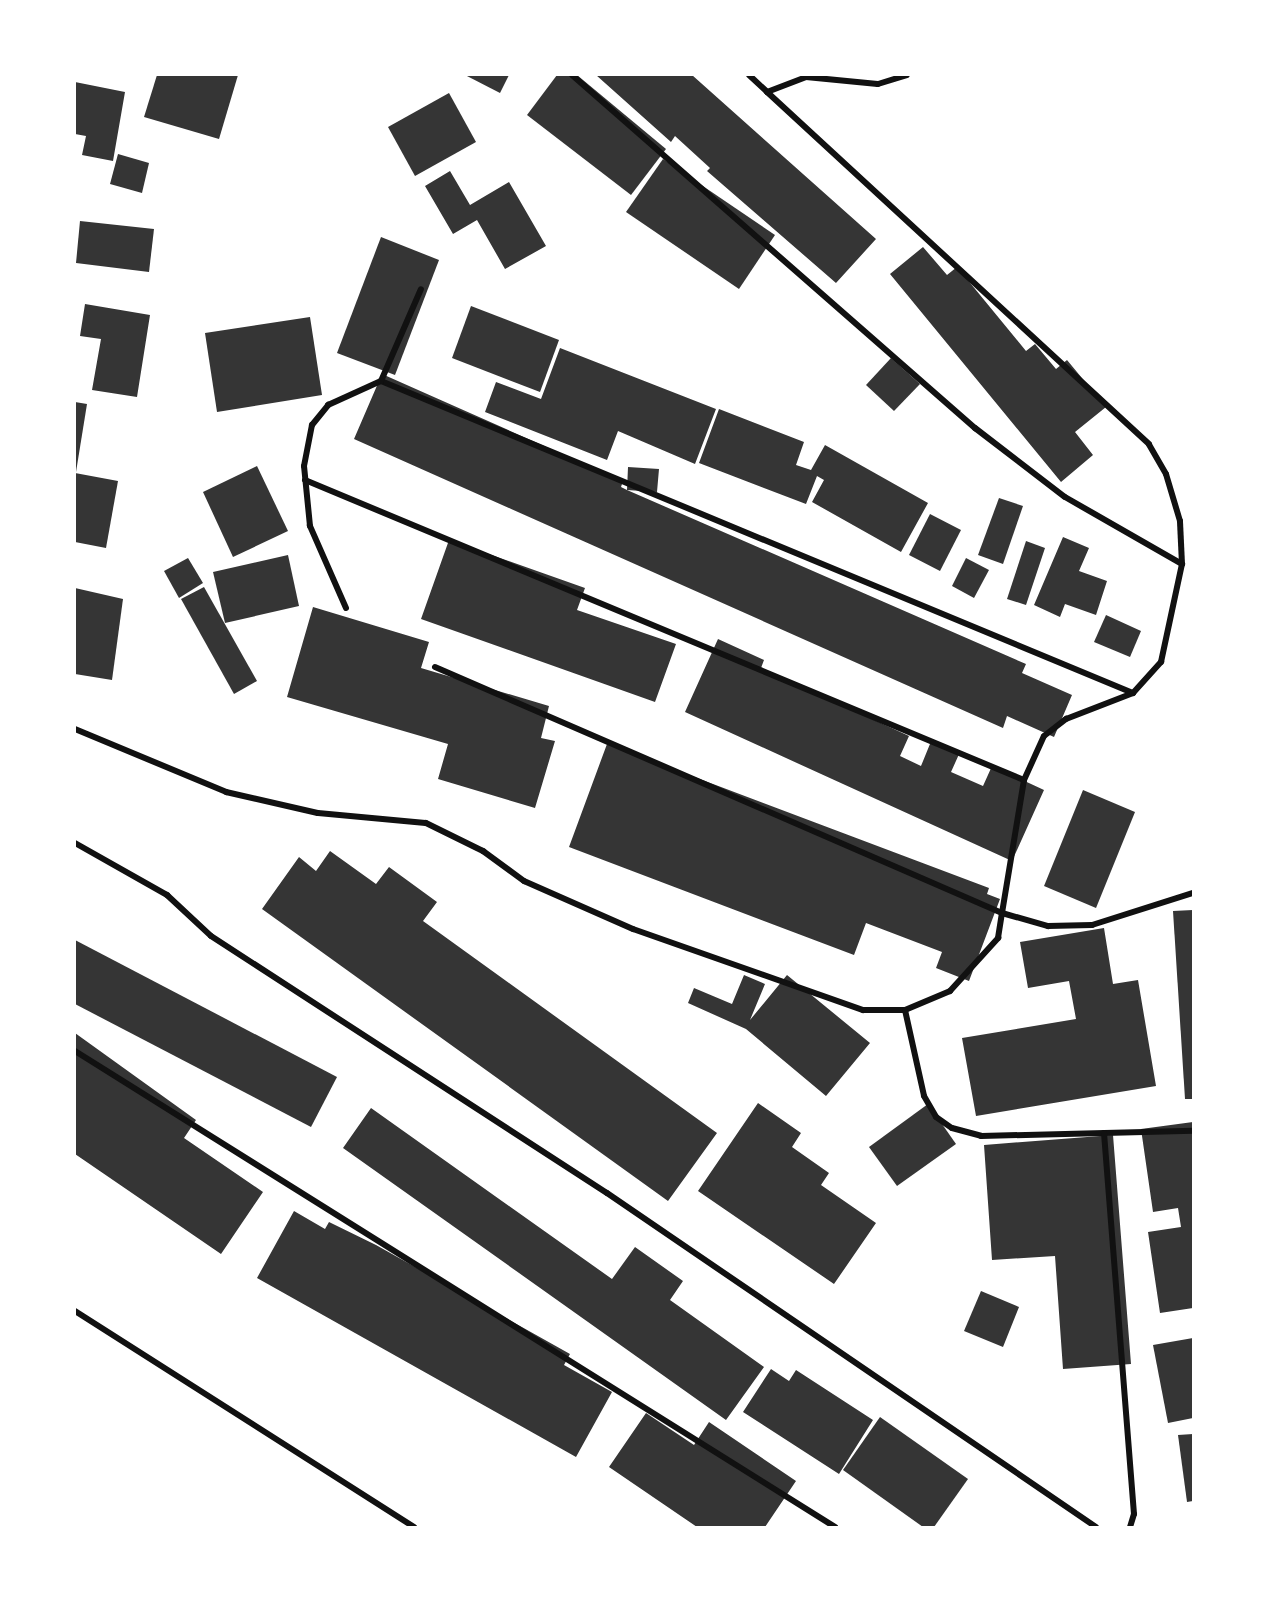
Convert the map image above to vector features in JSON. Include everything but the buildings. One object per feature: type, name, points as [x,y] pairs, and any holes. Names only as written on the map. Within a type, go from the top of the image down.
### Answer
[{"type":"street","points":[[572,75],[975,428],[1065,497],[1182,564]]},
{"type":"street","points":[[75,729],[226,792],[318,813],[426,824],[483,851],[524,881],[633,929],[863,1010],[905,1010],[950,991],[977,968],[998,938],[1024,780],[1044,736],[1066,719],[1133,693],[1161,662],[1182,564],[1180,521],[1166,474],[1127,418],[749,75]]},
{"type":"street","points":[[767,92],[806,77],[878,84],[908,75]]},
{"type":"street","points":[[346,608],[310,526],[305,480],[312,425],[319,411],[381,381],[421,289]]},
{"type":"street","points":[[381,381],[1133,693]]},
{"type":"street","points":[[305,480],[1024,780]]},
{"type":"street","points":[[435,668],[1002,913],[1048,926],[1092,925],[1193,893]]},
{"type":"street","points":[[75,843],[167,895],[212,936],[617,1200],[1096,1527]]},
{"type":"street","points":[[905,1010],[924,1096],[936,1117],[952,1128],[981,1136],[1193,1131]]},
{"type":"street","points":[[75,1051],[835,1527]]},
{"type":"street","points":[[1104,1133],[1134,1514],[1130,1527]]},
{"type":"street","points":[[75,1311],[414,1527]]}]
